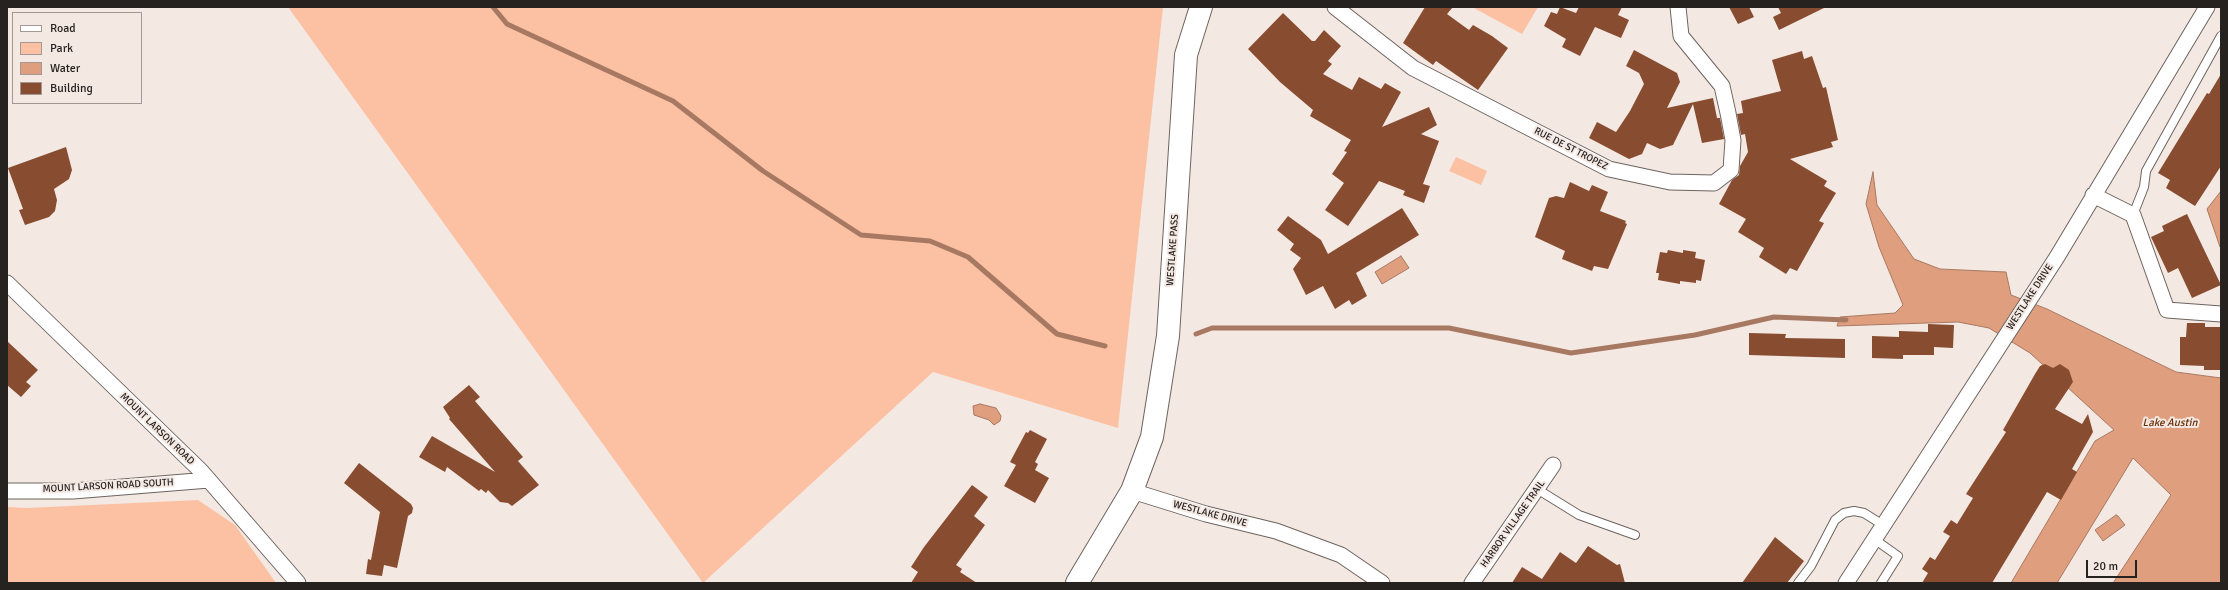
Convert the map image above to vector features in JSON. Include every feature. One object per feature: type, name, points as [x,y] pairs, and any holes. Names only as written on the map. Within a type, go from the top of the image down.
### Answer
[{"type":"street","name":"WESTLAKE PASS","points":[[1132,491],[1152,437],[1168,336],[1186,55],[1201,7]]},
{"type":"street","name":"RUE DE ST TROPEZ","points":[[1335,7],[1413,68],[1609,169],[1670,182],[1714,182],[1731,170],[1733,140],[1728,112],[1722,86],[1680,36],[1678,7]]},
{"type":"street","name":"WESTLAKE DRIVE","points":[[1852,581],[1883,524],[2057,257],[2207,7]]},
{"type":"street","points":[[2093,195],[2133,215],[2167,310],[2221,314]]},
{"type":"street","name":"MOUNT LARSON ROAD","points":[[7,284],[209,480],[298,583]]},
{"type":"street","name":"HARBOR VILLAGE TRAIL","points":[[1472,583],[1553,465]]},
{"type":"street","name":"MOUNT LARSON ROAD SOUTH","points":[[7,491],[73,490],[209,480]]},
{"type":"street","points":[[1077,583],[1132,491]]},
{"type":"street","name":"WESTLAKE DRIVE","points":[[1132,491],[1206,514],[1276,531],[1334,552],[1341,555],[1382,583]]},
{"type":"lane","points":[[2133,215],[2144,187],[2146,171],[2221,36]]},
{"type":"lane","points":[[1537,489],[1579,515],[1635,535]]},
{"type":"lane","points":[[1798,583],[1811,566],[1835,520],[1844,513],[1854,511],[1864,514],[1883,524]]},
{"type":"lane","points":[[1874,539],[1898,556],[1881,583]]},
{"type":"green space","points":[[288,7],[1163,7],[1118,428],[933,372],[703,583]]},
{"type":"green space","points":[[1472,7],[1538,7],[1522,34]]},
{"type":"green space","points":[[1456,157],[1487,171],[1481,185],[1449,171]]},
{"type":"green space","points":[[198,500],[235,525],[276,583],[7,583],[7,507],[27,508]]},
{"type":"water","name":"Lake Austin","points":[[1873,172],[1877,205],[1914,259],[1940,269],[2006,272],[2011,295],[2047,309],[2176,372],[2221,378],[2221,583],[2113,583],[2171,495],[2133,458],[2057,583],[2011,583],[2095,441],[2114,430],[2030,353],[1989,328],[1958,322],[1837,326],[1840,317],[1895,313],[1903,305],[1879,247],[1866,204]]},
{"type":"water","points":[[2221,191],[2221,246],[2220,247],[2207,209]]},
{"type":"water","points":[[1401,256],[1409,268],[1382,284],[1375,272]]},
{"type":"water","points":[[980,404],[996,408],[1001,416],[1000,421],[994,425],[989,420],[974,415],[973,406]]},
{"type":"water","points":[[2116,515],[2125,525],[2103,541],[2095,530]]},
{"type":"building","points":[[1425,7],[1453,7],[1447,14],[1469,30],[1473,25],[1492,36],[1508,48],[1478,90],[1436,61],[1433,65],[1403,43]]},
{"type":"building","points":[[1560,7],[1576,13],[1579,7],[1622,7],[1618,15],[1629,20],[1621,38],[1595,27],[1580,56],[1562,47],[1566,39],[1544,26],[1551,12],[1557,14]]},
{"type":"building","points":[[1729,7],[1749,7],[1754,17],[1738,24]]},
{"type":"building","points":[[1778,7],[1826,7],[1779,30],[1773,17],[1781,13]]},
{"type":"building","points":[[1283,13],[1312,41],[1315,41],[1324,30],[1341,46],[1328,61],[1332,64],[1323,74],[1352,90],[1359,77],[1381,89],[1385,83],[1401,92],[1382,127],[1429,107],[1437,125],[1421,134],[1439,141],[1423,184],[1430,186],[1424,203],[1403,195],[1405,191],[1379,181],[1348,226],[1325,210],[1344,183],[1332,174],[1347,152],[1344,151],[1351,140],[1310,116],[1313,110],[1280,82],[1248,49]]},
{"type":"building","points":[[1634,50],[1677,73],[1680,82],[1667,108],[1713,98],[1717,118],[1720,118],[1724,139],[1702,143],[1693,104],[1673,145],[1660,149],[1647,143],[1642,154],[1629,159],[1589,138],[1597,122],[1616,132],[1630,111],[1644,84],[1639,73],[1626,66]]},
{"type":"building","points":[[1802,51],[1804,59],[1812,56],[1823,88],[1826,87],[1838,140],[1831,142],[1833,147],[1790,159],[1827,181],[1824,186],[1836,193],[1819,221],[1824,223],[1797,271],[1790,268],[1786,274],[1759,257],[1764,248],[1738,232],[1746,219],[1719,204],[1732,180],[1739,175],[1740,166],[1748,152],[1745,134],[1741,135],[1737,114],[1743,113],[1741,101],[1781,91],[1772,60]]},
{"type":"building","points":[[2221,74],[2221,166],[2195,206],[2166,188],[2170,180],[2158,173],[2207,93],[2209,94]]},
{"type":"building","points":[[66,147],[72,170],[69,179],[54,189],[57,200],[55,211],[49,217],[25,225],[19,210],[23,209],[8,168]]},
{"type":"building","points":[[1570,182],[1589,191],[1592,185],[1608,192],[1600,211],[1626,221],[1625,223],[1627,224],[1608,269],[1594,266],[1592,271],[1562,259],[1565,251],[1535,237],[1549,198],[1556,196],[1564,198]]},
{"type":"building","points":[[1402,208],[1419,235],[1356,273],[1367,296],[1352,305],[1349,300],[1335,309],[1323,286],[1306,295],[1293,269],[1301,258],[1290,250],[1294,244],[1277,230],[1288,216],[1321,240],[1328,254]]},
{"type":"building","points":[[2187,214],[2221,285],[2192,298],[2178,268],[2168,273],[2151,237],[2164,231],[2162,226]]},
{"type":"building","points":[[1668,250],[1683,253],[1683,250],[1696,252],[1695,258],[1705,260],[1701,281],[1696,280],[1696,283],[1680,281],[1680,284],[1658,280],[1659,273],[1656,273],[1660,252],[1667,253]]},
{"type":"building","points":[[2187,323],[2205,323],[2205,327],[2221,327],[2221,370],[2204,370],[2204,366],[2180,365],[2180,337],[2186,337]]},
{"type":"building","points":[[1928,324],[1954,325],[1953,348],[1934,347],[1934,355],[1903,355],[1903,359],[1872,358],[1872,336],[1899,337],[1899,331],[1928,332]]},
{"type":"building","points":[[1749,333],[1786,334],[1785,338],[1845,339],[1845,358],[1749,355]]},
{"type":"building","points":[[7,341],[38,370],[26,382],[31,386],[21,397],[7,385]]},
{"type":"building","points":[[2045,364],[2053,368],[2060,364],[2069,370],[2073,382],[2055,409],[2082,424],[2088,414],[2093,432],[2072,469],[2077,472],[2061,500],[2047,492],[1992,583],[1922,583],[1928,573],[1922,569],[1930,557],[1935,560],[1950,536],[1943,532],[1951,520],[1957,524],[1973,498],[1966,494],[2006,432],[2003,430],[2035,374],[2040,366]]},
{"type":"building","points":[[469,385],[480,397],[475,401],[523,457],[518,461],[539,485],[512,506],[508,503],[500,502],[488,490],[486,493],[481,489],[479,491],[447,467],[445,472],[419,457],[432,436],[495,472],[449,419],[450,418],[443,407]]},
{"type":"building","points":[[1030,430],[1047,439],[1035,462],[1038,464],[1035,470],[1049,478],[1035,503],[1004,486],[1016,465],[1010,462],[1026,432],[1028,433]]},
{"type":"building","points":[[359,463],[411,504],[413,508],[412,513],[408,516],[397,568],[384,565],[382,576],[366,574],[368,559],[371,560],[380,512],[344,483]]},
{"type":"building","points":[[972,485],[988,497],[974,516],[985,525],[956,565],[962,569],[960,572],[977,583],[911,583],[918,572],[911,567],[924,547]]},
{"type":"building","points":[[1775,537],[1804,561],[1787,583],[1742,583]]},
{"type":"building","points":[[1588,546],[1617,565],[1620,564],[1625,583],[1512,583],[1522,567],[1542,579],[1560,552],[1576,563]]},
{"type":"waterway","points":[[493,7],[507,24],[673,101],[763,171],[861,235],[930,241],[968,257],[1057,334],[1105,346]]},
{"type":"waterway","points":[[1196,334],[1212,328],[1449,328],[1571,353],[1695,335],[1774,317],[1846,320]]}]
